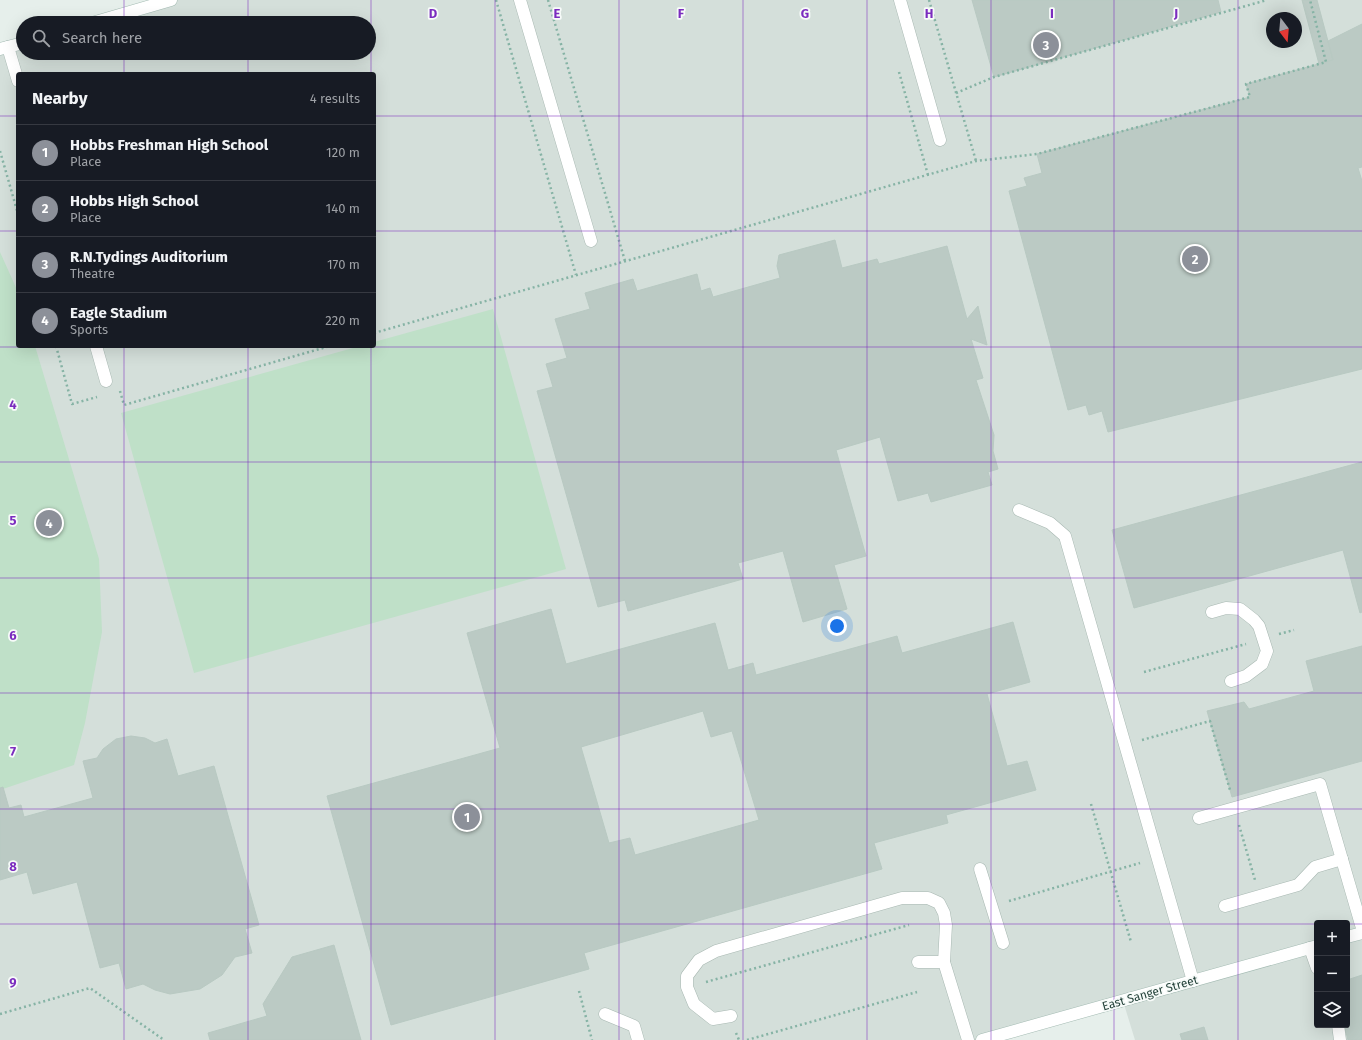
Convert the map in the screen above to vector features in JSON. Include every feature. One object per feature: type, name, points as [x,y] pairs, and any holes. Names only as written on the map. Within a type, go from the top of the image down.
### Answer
[{"type":"main road","points":[[116,16],[171,0]]},
{"type":"main road","points":[[520,0],[591,241]]},
{"type":"main road","points":[[900,0],[940,140]]},
{"type":"main road","points":[[16,45],[4,48],[16,76]]},
{"type":"main road","points":[[97,348],[106,381]]},
{"type":"main road","points":[[1019,510],[1050,523],[1065,536],[1193,981]]},
{"type":"main road","points":[[1212,612],[1226,608],[1240,609],[1259,626],[1267,651],[1262,664],[1246,676],[1231,681]]},
{"type":"main road","points":[[1199,818],[1320,784],[1362,928]]},
{"type":"main road","points":[[1225,906],[1298,885],[1315,866],[1342,859]]},
{"type":"main road","points":[[980,869],[1003,943]]},
{"type":"main road","points":[[731,1016],[712,1019],[694,1004],[687,987],[687,976],[699,960],[716,951],[902,898],[928,898],[939,903],[944,913],[946,925],[944,962],[968,1040]]},
{"type":"main road","points":[[1350,936],[1362,933]]},
{"type":"main road","name":"East Sanger Street","points":[[982,1040],[1313,947]]},
{"type":"main road","points":[[918,962],[944,962]]},
{"type":"main road","points":[[605,1014],[634,1026],[638,1040]]},
{"type":"main road","points":[[1338,1028],[1340,1040]]},
{"type":"path","points":[[496,0],[576,276]]},
{"type":"path","points":[[548,0],[625,261]]},
{"type":"path","points":[[929,0],[976,161]]},
{"type":"path","points":[[956,93],[994,77],[1267,0]]},
{"type":"path","points":[[376,332],[976,161],[1037,154],[1250,96],[1246,84],[1326,62],[1310,0]]},
{"type":"path","points":[[898,67],[928,175]]},
{"type":"path","points":[[0,151],[16,207]]},
{"type":"path","points":[[57,348],[72,404]]},
{"type":"path","points":[[124,405],[323,348]]},
{"type":"path","points":[[1144,672],[1294,630]]},
{"type":"path","points":[[1141,741],[1210,721],[1256,884]]},
{"type":"path","points":[[1091,804],[1131,942]]},
{"type":"path","points":[[991,906],[1158,858]]},
{"type":"path","points":[[687,987],[909,925]]},
{"type":"path","points":[[0,1014],[90,988],[164,1040]]},
{"type":"path","points":[[748,1040],[917,992]]},
{"type":"shaded area","points":[[166,0],[1362,0],[1362,1040],[1135,1040],[1123,1001],[983,1040],[0,1040],[0,48],[16,44],[16,60],[376,60],[376,16],[111,16]]},
{"type":"green space","points":[[0,252],[16,288],[16,348],[36,348],[99,559],[102,632],[85,723],[74,765],[0,790]]},
{"type":"green space","points":[[493,309],[566,569],[194,673],[121,413],[353,348],[376,348],[376,341]]},
{"type":"building","points":[[972,0],[1218,0],[1221,12],[994,77]]},
{"type":"building","points":[[1302,0],[1317,0],[1333,60],[1319,64]]},
{"type":"building","points":[[1362,24],[1362,167],[1358,168],[1362,181],[1362,369],[1108,432],[1102,411],[1089,415],[1086,405],[1068,410],[1009,191],[1027,186],[1024,178],[1042,173],[1037,154],[1250,97],[1246,84],[1333,60],[1328,41]]},
{"type":"building","points":[[835,240],[842,268],[877,259],[879,264],[947,246],[967,319],[978,306],[987,345],[971,339],[983,378],[976,380],[994,435],[993,451],[998,469],[988,472],[992,485],[931,502],[928,493],[898,501],[880,437],[836,450],[866,556],[834,565],[847,609],[803,622],[783,551],[738,563],[743,579],[628,611],[625,600],[598,607],[537,391],[553,387],[546,364],[567,358],[555,319],[590,309],[585,293],[633,279],[637,291],[697,274],[701,291],[710,288],[713,297],[780,278],[777,266],[779,255]]},
{"type":"building","points":[[1362,462],[1362,612],[1360,613],[1343,550],[1134,608],[1112,530]]},
{"type":"building","points":[[551,609],[566,664],[715,623],[728,670],[753,663],[756,675],[897,636],[902,653],[1013,622],[1030,682],[987,694],[1007,766],[1027,761],[1036,790],[946,815],[948,823],[874,843],[882,869],[584,953],[589,969],[391,1025],[327,796],[500,748],[467,633]],"holes":[[[703,711],[711,737],[732,731],[759,820],[635,855],[630,838],[609,843],[581,747]]]},
{"type":"building","points":[[1362,646],[1362,761],[1232,797],[1207,711],[1244,702],[1249,709],[1314,691],[1306,661]]},
{"type":"building","points":[[131,736],[145,738],[155,743],[167,739],[178,776],[214,766],[259,925],[245,929],[252,953],[235,957],[222,975],[200,989],[170,994],[155,990],[143,984],[126,989],[119,963],[100,968],[77,882],[33,894],[27,872],[0,880],[0,788],[3,787],[9,808],[21,805],[24,817],[93,798],[83,761],[97,758],[103,749],[116,739]]},
{"type":"building","points":[[334,945],[361,1040],[210,1040],[208,1033],[267,1016],[263,1004],[292,957]]},
{"type":"building","points":[[1362,975],[1362,1040],[1348,1040],[1345,1028],[1350,1028],[1350,979]]},
{"type":"building","points":[[1204,1027],[1208,1040],[1182,1040],[1180,1034]]},
{"type":"place","name":"R.N.Tydings Auditorium","points":[[1046,45]]},
{"type":"place","name":"Hobbs High School","points":[[1195,259]]},
{"type":"place","name":"Eagle Stadium","points":[[49,523]]},
{"type":"place","name":"Hobbs Freshman High School","points":[[467,817]]}]
